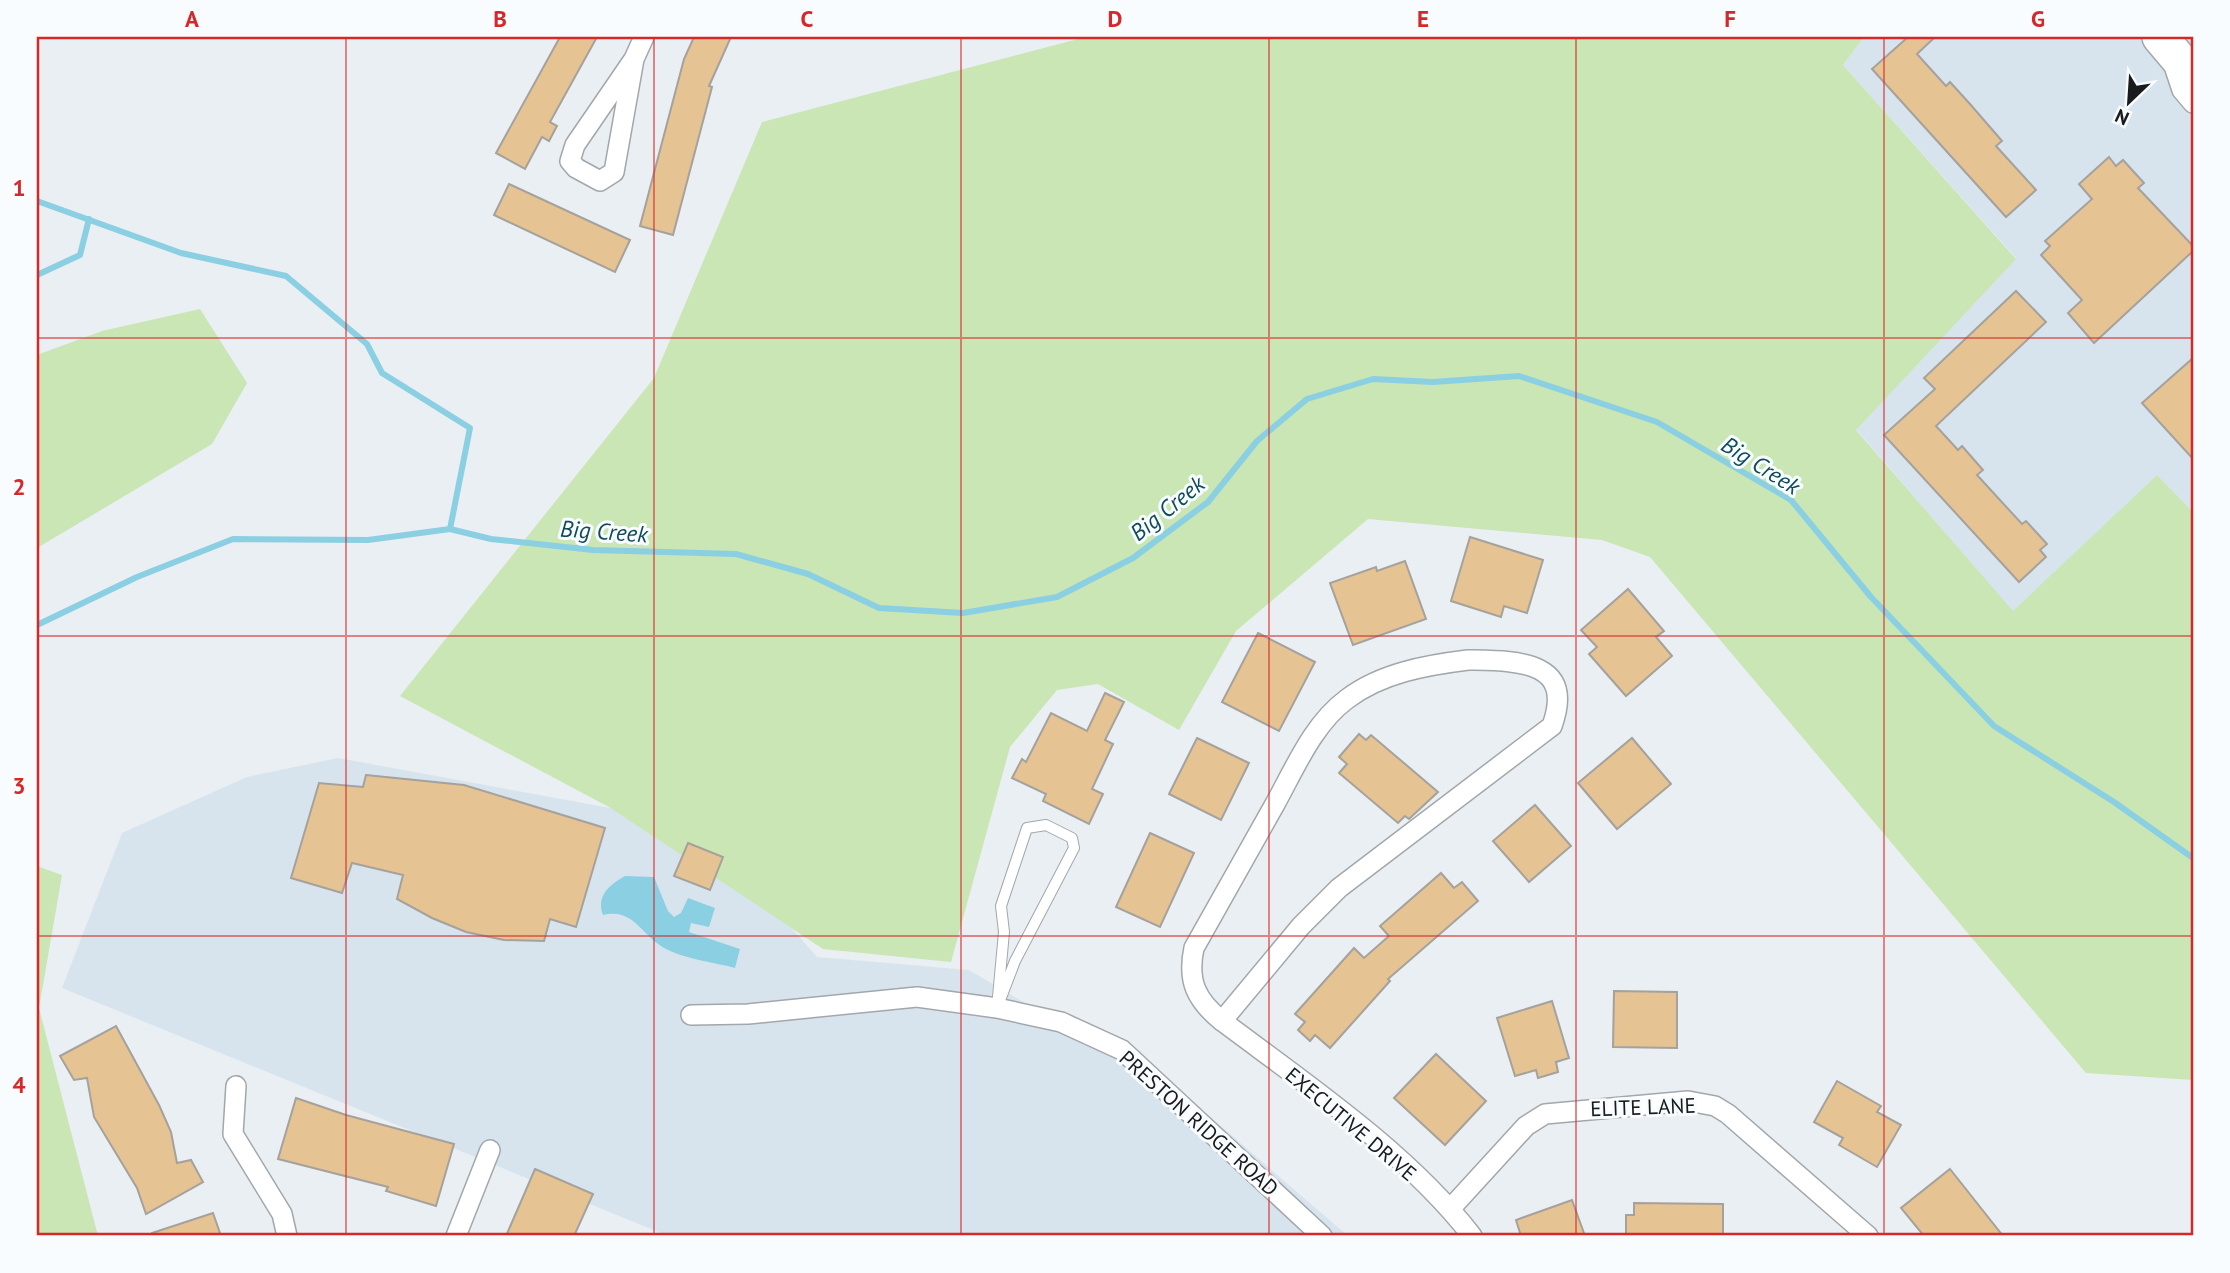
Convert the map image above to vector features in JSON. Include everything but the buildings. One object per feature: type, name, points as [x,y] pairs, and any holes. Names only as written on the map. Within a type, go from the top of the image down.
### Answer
[{"type":"highway","points":[[2163,41],[2193,76]]},
{"type":"street","points":[[634,59],[614,172],[600,181],[570,161],[575,145],[634,59],[644,37]]},
{"type":"street","points":[[2163,41],[2182,90],[2193,103]]},
{"type":"street","name":"EXECUTIVE DRIVE","points":[[1222,1021],[1301,926],[1339,888],[1552,726],[1558,710],[1554,681],[1548,672],[1534,666],[1498,661],[1435,664],[1376,682],[1350,696],[1332,711],[1309,743],[1194,948],[1190,969],[1194,990],[1205,1008],[1222,1021],[1346,1115],[1451,1208],[1472,1236]]},
{"type":"street","name":"PRESTON RIDGE ROAD","points":[[691,1015],[748,1014],[917,997],[996,1008],[1061,1022],[1122,1050],[1322,1236]]},
{"type":"street","points":[[236,1086],[233,1134],[282,1214],[287,1236]]},
{"type":"street","name":"ELITE LANE","points":[[1451,1208],[1526,1126],[1545,1114],[1688,1101],[1714,1106],[1728,1114],[1868,1236]]},
{"type":"street","points":[[456,1236],[490,1150]]},
{"type":"lane","points":[[1046,825],[1072,838],[1074,848],[1015,961],[996,1008],[1004,932],[1001,906],[1027,828],[1046,825]]},
{"type":"shaded area","points":[[1864,37],[2193,37],[2193,512],[2157,475],[2013,612],[1856,429],[2016,258],[1843,65]]},
{"type":"shaded area","points":[[338,758],[665,818],[725,853],[817,957],[969,970],[1194,1103],[1348,1236],[668,1236],[62,988],[122,833],[247,777]]},
{"type":"green space","points":[[1086,37],[1864,37],[1843,65],[2016,259],[1856,430],[2013,611],[2157,475],[2193,512],[2193,1080],[2086,1073],[1650,557],[1602,540],[1368,519],[1236,631],[1179,730],[1098,684],[1057,690],[1010,747],[951,962],[823,949],[609,807],[400,696],[654,378],[762,122]]},
{"type":"green space","points":[[200,309],[247,383],[212,444],[37,548],[37,355],[102,331]]},
{"type":"green space","points":[[37,866],[62,875],[39,1008],[98,1236],[37,1236]]},
{"type":"water","points":[[625,876],[654,877],[668,911],[674,917],[681,913],[688,898],[715,908],[709,927],[691,923],[689,932],[740,949],[735,968],[672,952],[656,943],[630,919],[622,915],[603,915],[601,902],[605,892]]},
{"type":"waterway","points":[[37,201],[181,253],[286,276],[367,344],[382,373],[470,428],[450,529]]},
{"type":"waterway","points":[[37,275],[80,255],[89,219]]},
{"type":"waterway","name":"Big Creek","points":[[37,625],[137,577],[233,539],[368,540],[450,529],[491,539],[593,550],[736,554],[808,574],[879,608],[963,613],[1057,597],[1133,558],[1208,502],[1257,441],[1307,399],[1373,379],[1433,382],[1519,376],[1657,422],[1791,500],[1871,597],[1994,726],[2114,802],[2193,858]]}]
